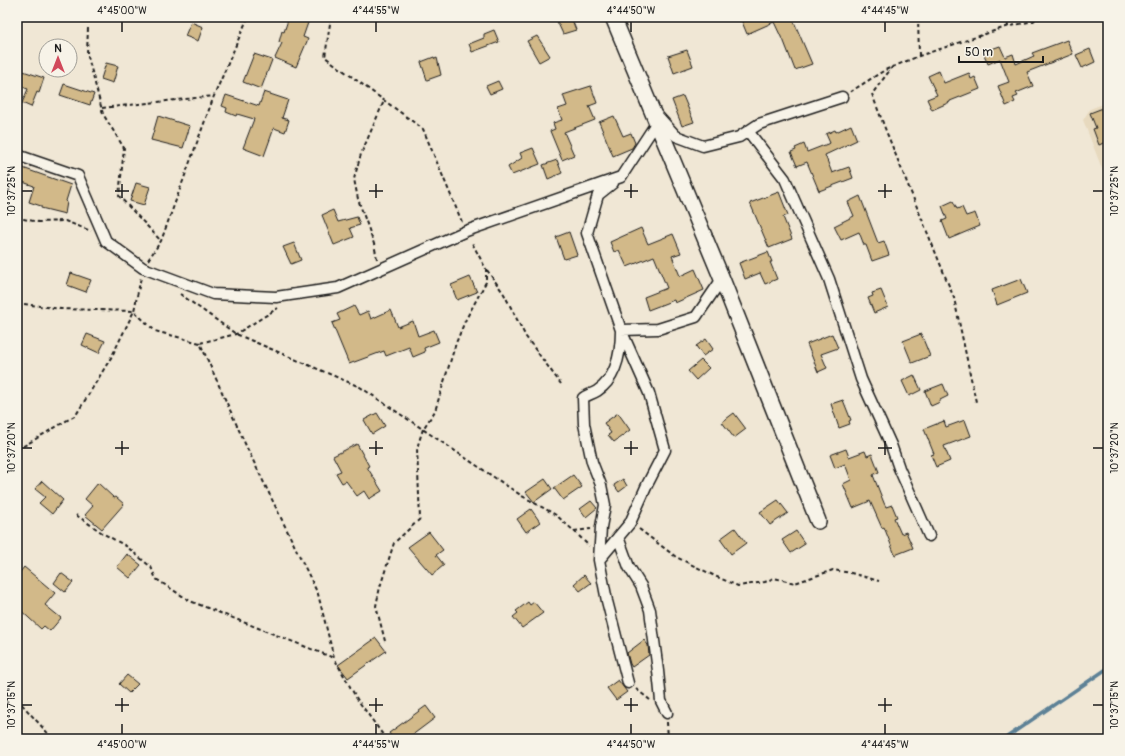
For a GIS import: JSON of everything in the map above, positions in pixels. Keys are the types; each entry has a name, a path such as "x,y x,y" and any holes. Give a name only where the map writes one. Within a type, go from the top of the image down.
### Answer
{"street":[{"path":"613,17 722,279 818,521"},
{"path":"651,108 676,136 703,146 739,138 759,124 842,97"},
{"path":"599,560 630,523 665,450 648,393 621,330 587,233 598,195 621,177 657,122"},
{"path":"748,131 785,179 829,279 862,379 929,536"},
{"path":"17,155 78,176 106,241 143,268 213,294 276,297 338,288 466,231 621,177"},
{"path":"621,330 658,329 696,317 722,279"},
{"path":"621,330 621,345 612,376 597,391 583,398 583,413 592,462 601,485 605,505 601,527 599,560 607,601 628,683"},
{"path":"618,537 630,567 641,586 650,610 661,701 667,713"}],"path":[{"path":"17,450 76,415 112,356 134,311 143,268 161,241 214,96 248,17"},
{"path":"331,17 325,57 423,129 466,231 486,269 504,294 526,337 560,384"},
{"path":"918,17 919,56"},
{"path":"1007,17 1008,26"},
{"path":"842,97 893,66 1008,26 1033,21 1042,17"},
{"path":"88,28 87,53 102,108 124,148 119,196 161,241"},
{"path":"893,66 872,94 954,298 976,402"},
{"path":"102,108 214,96"},
{"path":"380,270 374,244 358,199 354,179 361,154 384,100"},
{"path":"17,216 19,218 38,222 64,221 103,236"},
{"path":"385,641 376,606 380,587 394,543 420,519 417,448 423,429 435,411 456,343 465,321 486,282 486,269"},
{"path":"174,290 236,334 360,387 522,496 556,516 574,531 599,560"},
{"path":"17,303 61,309 119,312 134,311 154,331 200,344 236,334 281,306"},
{"path":"200,344 247,448 318,594 334,658 357,699 386,739"},
{"path":"76,515 104,534 126,546 151,567 156,579 190,600 334,658"},
{"path":"630,523 646,533 676,556 738,586 765,582 774,578 795,583 832,570 851,573 879,581"},
{"path":"574,531 601,527"},
{"path":"17,699 53,739"}],"shaded area":[{"path":"1108,102 1108,184 1083,120 1090,109"}],"building":[{"path":"289,17 310,17 303,37 308,39 296,67 275,58 282,43 279,42 282,31 284,32"},
{"path":"555,17 571,17 576,30 563,34"},
{"path":"740,17 792,17 812,64 795,70 783,39 774,22 747,34"},
{"path":"191,22 203,27 198,41 185,36"},
{"path":"494,30 499,42 472,52 469,44 484,38 484,34"},
{"path":"537,36 550,56 539,62 527,41"},
{"path":"1067,40 1073,54 1027,72 1033,86 1016,93 1018,96 1013,98 1015,102 1006,106 998,86 1009,82 1000,59 988,64 983,52 1000,46 1005,57 1013,54 1016,64 1034,56 1032,53"},
{"path":"1090,49 1095,62 1082,68 1076,55"},
{"path":"687,50 693,66 674,73 668,56"},
{"path":"254,54 272,60 261,89 243,82"},
{"path":"434,57 435,59 437,58 441,75 427,80 421,62"},
{"path":"106,63 118,66 113,83 101,79"},
{"path":"17,69 38,76 38,78 44,78 39,93 37,92 31,107 22,103 28,89 17,85"},
{"path":"939,71 944,83 969,73 971,79 975,77 980,89 932,110 927,99 937,95 928,76"},
{"path":"498,81 502,89 490,94 486,86"},
{"path":"64,84 94,94 90,105 60,95"},
{"path":"591,86 597,103 589,106 595,120 564,132 574,155 562,160 550,131 555,129 553,123 562,120 558,109 567,106 563,95"},
{"path":"264,92 288,100 282,118 289,120 285,132 274,128 264,156 243,148 254,119 237,114 236,116 226,112 227,108 222,106 226,95 259,106"},
{"path":"683,96 694,122 682,126 672,100"},
{"path":"1108,106 1108,141 1099,145 1093,129 1096,128 1090,113"},
{"path":"158,116 190,126 183,148 151,140"},
{"path":"614,116 623,136 631,133 635,143 632,148 613,156 599,122"},
{"path":"851,125 857,140 825,155 832,173 849,167 853,178 819,191 807,162 797,166 791,152 796,150 795,148 804,144 807,152 830,143 826,134 835,130 836,132"},
{"path":"533,148 540,164 512,175 508,167 522,158 520,153"},
{"path":"557,160 562,173 548,179 543,165"},
{"path":"17,166 71,185 66,201 65,214 41,208 41,206 29,202 34,186 17,180"},
{"path":"136,183 150,187 144,205 130,201"},
{"path":"779,192 788,215 783,217 792,239 769,248 750,203"},
{"path":"860,196 878,243 884,241 889,255 872,261 859,232 841,240 834,226 854,216 848,202"},
{"path":"953,201 957,209 962,207 966,216 975,213 980,226 949,239 942,221 947,219 942,206"},
{"path":"333,210 338,222 357,217 360,225 350,228 354,237 334,245 322,215"},
{"path":"641,228 648,244 673,234 681,253 672,256 680,276 695,269 704,290 675,303 674,300 648,310 644,297 667,288 654,256 627,267 619,250 614,252 610,242"},
{"path":"569,232 577,255 564,259 556,237"},
{"path":"294,243 301,260 291,264 283,247"},
{"path":"768,252 772,262 770,262 777,279 765,284 760,273 745,279 739,263"},
{"path":"71,273 91,280 86,292 67,285"},
{"path":"470,277 477,292 457,300 451,285"},
{"path":"1021,279 1027,293 997,305 992,290"},
{"path":"881,290 888,307 874,313 868,298 873,296 872,293"},
{"path":"354,306 359,315 368,311 371,319 391,310 398,327 413,321 418,336 434,330 439,342 424,348 425,352 413,357 409,347 386,356 384,351 349,364 332,323 340,320 337,314"},
{"path":"87,334 105,341 99,353 82,345"},
{"path":"832,334 838,348 821,354 827,368 818,372 807,344"},
{"path":"921,334 930,356 912,363 903,341"},
{"path":"706,339 713,349 703,356 696,346"},
{"path":"701,360 709,368 696,380 688,371"},
{"path":"914,375 921,390 909,396 902,381"},
{"path":"943,384 948,396 931,406 925,391"},
{"path":"843,400 851,420 849,421 850,424 839,428 831,404"},
{"path":"377,413 385,426 372,434 364,420"},
{"path":"618,413 630,430 614,442 608,435 611,433 604,423"},
{"path":"734,413 746,429 734,438 722,422"},
{"path":"965,420 971,436 944,446 950,461 936,467 931,455 934,454 924,429 944,421 946,427"},
{"path":"357,444 369,466 367,467 382,491 369,499 364,491 357,496 346,481 342,483 336,473 341,471 333,456"},
{"path":"846,449 849,457 865,451 867,456 872,454 879,472 873,475 884,503 886,507 892,505 897,517 894,518 901,534 906,532 913,548 895,555 884,527 882,528 870,501 853,508 843,484 851,480 845,464 835,468 830,455"},
{"path":"573,475 582,487 563,500 554,488"},
{"path":"545,479 552,489 534,502 526,492"},
{"path":"623,479 627,486 619,492 614,485"},
{"path":"42,481 63,500 52,514 39,503 45,497 35,489"},
{"path":"98,483 114,498 116,497 124,504 102,529 85,515 93,506 85,499"},
{"path":"778,500 788,513 770,525 760,512"},
{"path":"591,501 597,508 586,517 580,509"},
{"path":"531,509 540,522 526,532 517,519"},
{"path":"735,528 746,543 731,554 720,539"},
{"path":"796,531 805,544 791,553 782,540"},
{"path":"429,532 443,550 436,555 444,565 432,575 408,547"},
{"path":"127,554 141,565 130,578 117,567"},
{"path":"24,567 55,593 45,605 61,618 50,631 44,626 41,629 17,607 17,576"},
{"path":"61,573 73,582 65,592 54,583"},
{"path":"584,575 591,583 580,591 574,584"},
{"path":"528,602 530,605 534,602 543,613 522,628 513,617 518,613 516,611"},
{"path":"376,638 386,651 348,678 338,665"},
{"path":"644,640 648,645 649,655 632,667 627,653"},
{"path":"127,675 138,684 129,693 119,684"},
{"path":"618,680 627,692 616,700 607,688"},
{"path":"426,706 435,718 407,739 393,739 389,733"}],"waterway":[{"path":"1004,739 1108,668"}]}
